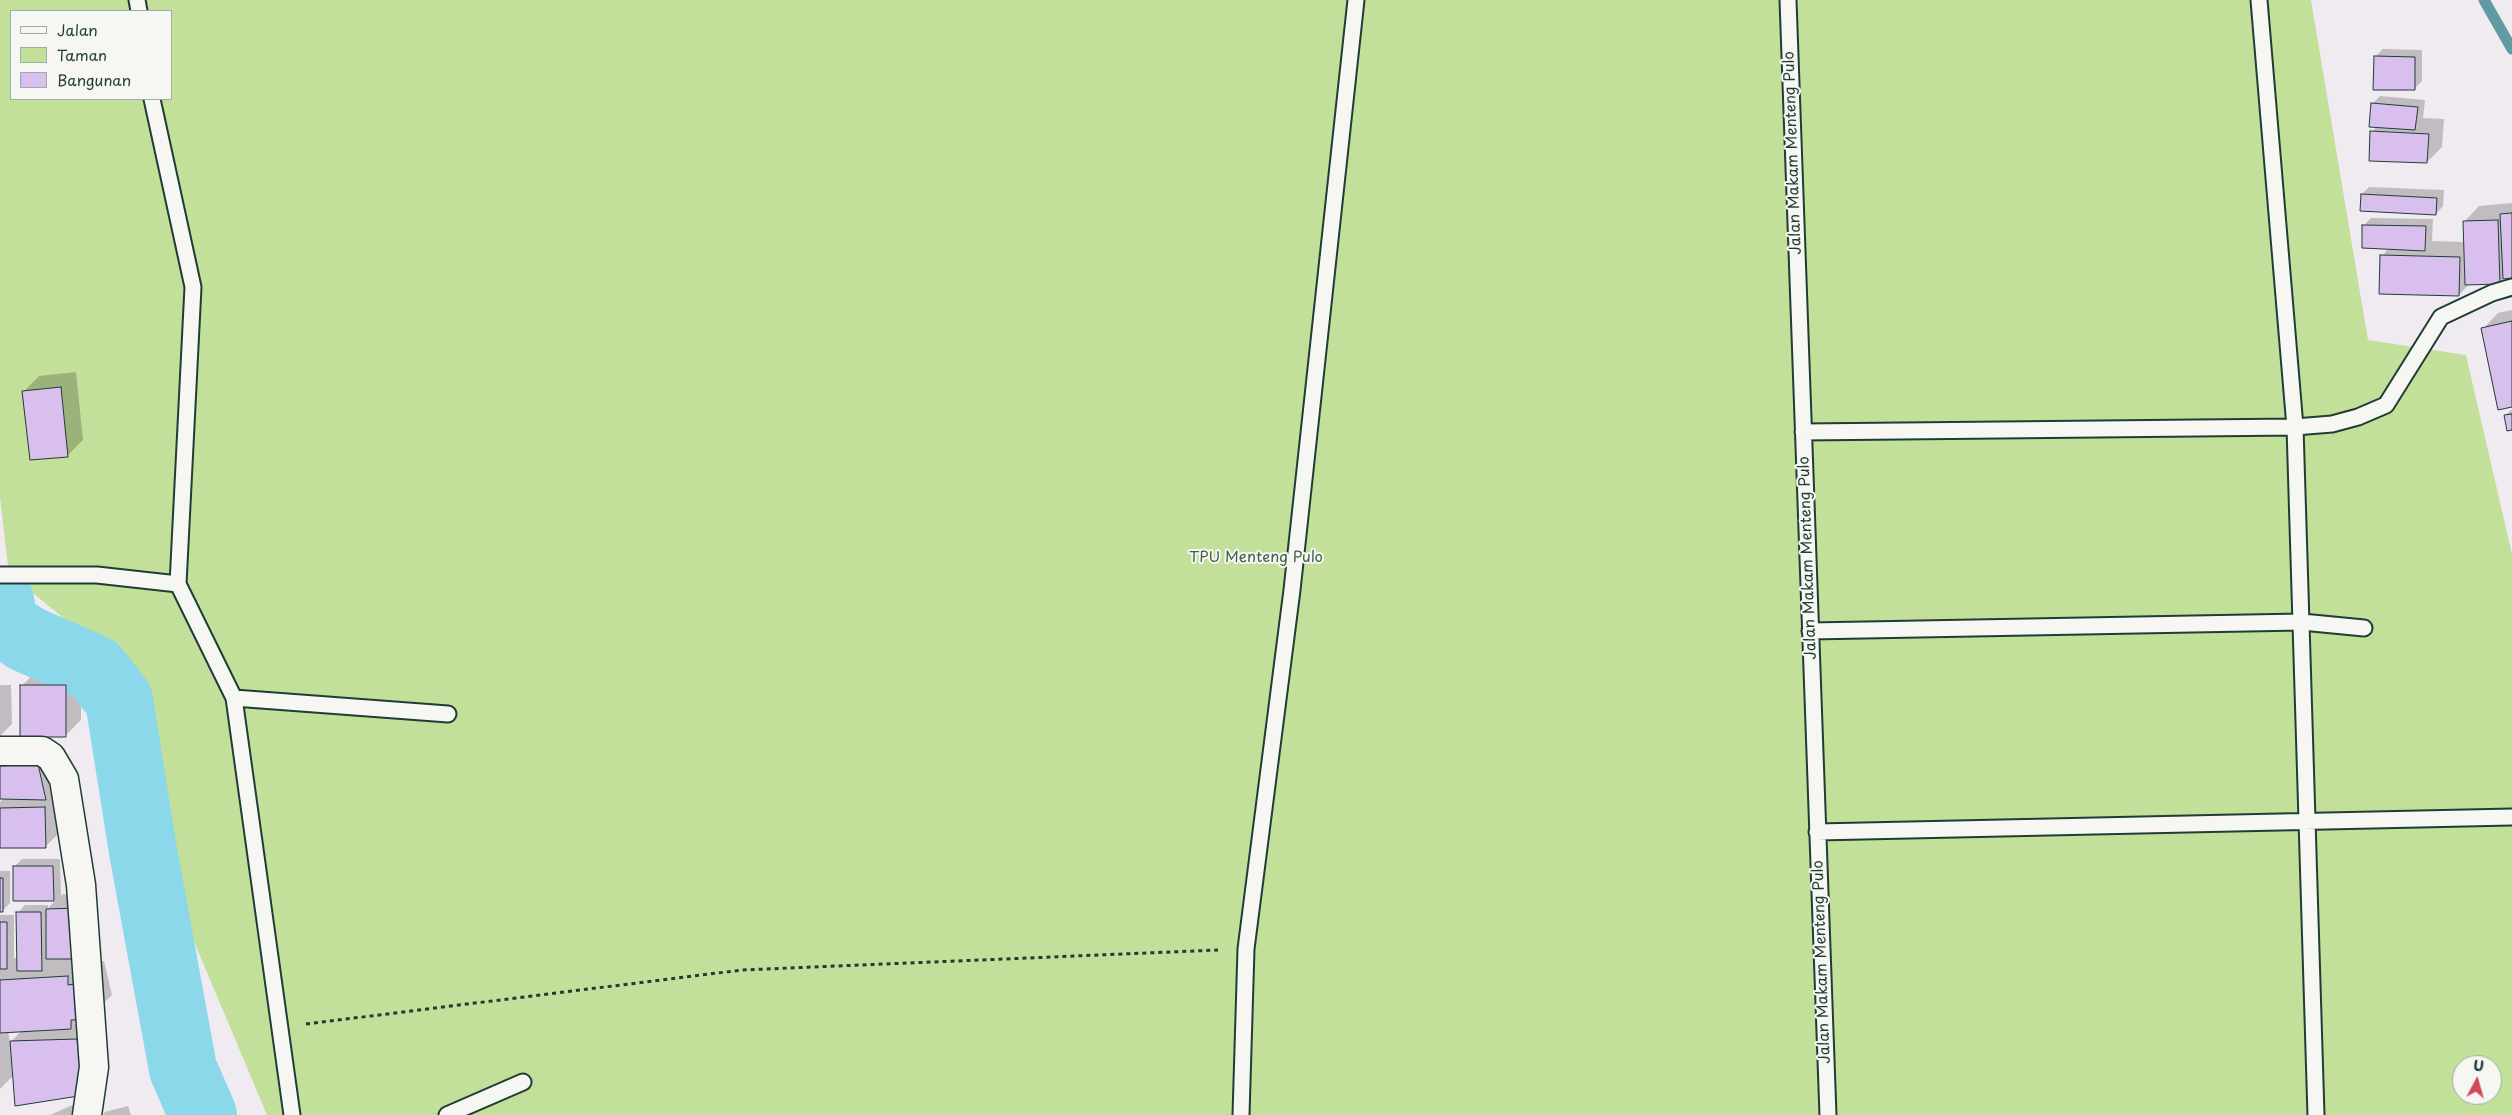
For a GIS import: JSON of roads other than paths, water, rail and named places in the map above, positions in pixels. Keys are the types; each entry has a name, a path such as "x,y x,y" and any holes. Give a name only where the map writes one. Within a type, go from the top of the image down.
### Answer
{"street":[{"path":"0,751 42,751 51,757 64,779 81,885 94,1067 87,1115"}],"lane":[{"path":"1241,1115 1246,949 1292,590 1356,0"},
{"name":"Jalan Makam Menteng Pulo","path":"1788,0 1828,1115"},
{"path":"2259,0 2295,427 2316,1115"},
{"path":"152,100 193,286 178,584 234,698 292,1115"},
{"path":"1803,432 2295,427 2332,424 2358,417 2386,405 2441,317 2492,293 2512,287"},
{"path":"5,575 97,575 178,584"},
{"path":"1810,631 2302,622 2364,628"},
{"path":"234,698 448,714"},
{"path":"1817,832 2512,816"},
{"path":"447,1115 523,1082"}],"waterway":[{"path":"2484,0 2512,49"},
{"path":"0,601 5,625 27,639 95,669 119,700 143,851 183,1069 203,1115"}],"park label":[{"name":"TPU Menteng Pulo","path":"1256,558"}]}
